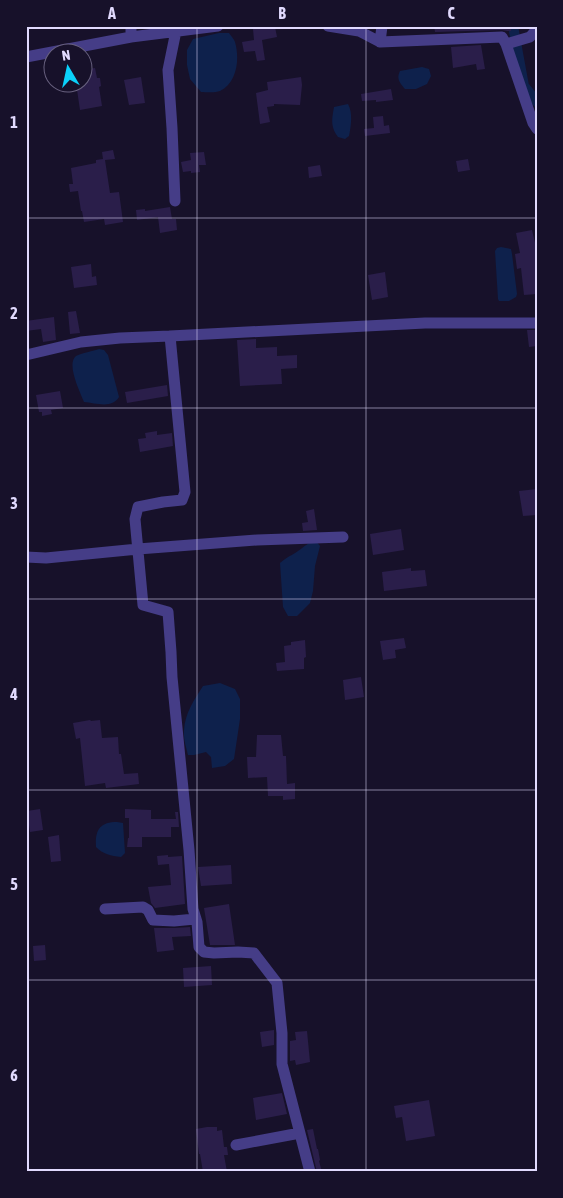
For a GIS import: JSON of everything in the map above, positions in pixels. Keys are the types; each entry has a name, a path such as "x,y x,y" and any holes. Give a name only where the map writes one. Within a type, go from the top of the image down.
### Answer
{"street":[{"path":"26,57 131,32 176,31 218,26"},
{"path":"328,26 359,31 380,42 502,37 533,123 537,129"},
{"path":"380,42 382,26"},
{"path":"175,201 168,70 176,31"},
{"path":"506,44 533,33"},
{"path":"26,355 81,342 120,338 425,323 537,323"},
{"path":"170,336 185,492 182,500 138,507 135,519 143,605 168,612 192,900 197,922 199,947 204,952 214,954 254,953 277,983 282,1033 282,1064 310,1172"},
{"path":"26,557 46,558 257,540 343,537"},
{"path":"105,909 143,907 148,910 153,920 195,919"},
{"path":"236,1144 300,1133"}],"water":[{"path":"219,33 229,33 235,41 236,70 230,82 220,91 201,92 190,79 187,65 187,50 193,39"},
{"path":"422,67 429,69 431,76 427,84 416,89 405,89 400,83 400,71"},
{"path":"348,104 351,111 351,124 349,136 345,139 338,137 335,133 332,119 334,107"},
{"path":"501,247 511,249 512,254 517,294 516,297 509,301 499,301 498,299 495,251"},
{"path":"99,349 104,350 108,355 119,397 116,401 108,404 84,402 72,365 76,356"},
{"path":"316,541 320,546 310,603 297,616 288,616 283,607 280,563 308,544"},
{"path":"220,683 235,689 240,699 240,719 234,759 225,766 212,768 211,757 206,752 188,755 184,730 188,712 203,686"},
{"path":"111,822 123,823 125,853 121,857 107,854 96,847 96,836 99,829"}],"building":[{"path":"434,26 511,26 511,31 435,32"},
{"path":"275,27 277,37 262,40 265,60 257,61 255,51 244,52 242,42 254,40 253,29"},
{"path":"481,45 485,69 477,70 476,64 453,68 451,47"},
{"path":"92,68 95,68 97,78 100,78 101,86 99,87 102,106 80,110 77,92 92,92"},
{"path":"141,77 145,103 129,105 124,80"},
{"path":"301,77 300,105 274,104 274,106 267,107 270,122 260,124 256,93 268,90 267,82"},
{"path":"391,89 393,100 362,101 361,94"},
{"path":"383,116 384,126 389,125 390,133 365,136 364,129 374,128 373,117"},
{"path":"113,150 115,159 105,160 110,193 119,192 123,222 105,225 104,219 84,222 78,191 70,192 69,184 73,184 71,168 96,163 96,160 103,159 102,152"},
{"path":"204,152 206,165 199,165 200,172 183,172 181,162 191,160 190,153"},
{"path":"468,159 470,170 458,172 456,161"},
{"path":"320,165 322,176 309,178 308,167"},
{"path":"170,207 172,219 176,219 177,230 160,233 158,217 137,220 136,210 145,209 145,211"},
{"path":"532,230 537,251 537,294 524,295 521,268 517,269 515,254 520,253 516,233"},
{"path":"91,264 92,277 96,276 97,285 74,288 71,267"},
{"path":"385,272 388,297 372,300 368,275"},
{"path":"76,311 80,333 70,334 68,312"},
{"path":"54,317 56,340 43,342 41,329 26,331 26,321"},
{"path":"527,330 537,330 537,346 529,347"},
{"path":"256,339 256,348 277,347 277,356 297,355 297,368 281,369 282,384 240,386 237,340"},
{"path":"167,385 168,396 127,403 125,392"},
{"path":"60,391 63,408 51,410 52,414 42,416 42,412 39,412 36,395"},
{"path":"157,431 157,435 172,433 173,446 140,452 138,439 146,438 145,433"},
{"path":"537,489 537,515 523,516 519,491"},
{"path":"314,509 317,530 303,531 302,523 308,522 306,511"},
{"path":"401,529 404,550 373,555 370,534"},
{"path":"411,568 411,571 425,570 427,586 384,591 382,572"},
{"path":"404,638 406,648 395,650 396,658 383,660 380,641"},
{"path":"305,640 306,657 304,658 304,669 277,671 276,663 285,662 284,646 291,645 291,642"},
{"path":"361,677 364,697 345,700 343,680"},
{"path":"100,720 102,738 118,737 119,754 121,754 124,774 138,773 139,784 106,788 105,783 85,786 80,738 76,739 73,723"},
{"path":"257,735 281,735 283,756 286,756 287,784 295,783 295,799 283,800 283,796 268,796 267,777 248,778 247,757 256,757"},
{"path":"40,809 43,830 30,832 27,811"},
{"path":"125,809 151,810 151,819 176,819 175,812 178,812 179,827 171,827 171,837 142,837 142,847 127,847 129,818 125,818"},
{"path":"59,835 61,861 51,862 48,837"},
{"path":"168,855 168,857 182,856 185,904 155,908 151,903 148,887 171,885 169,864 158,865 157,856"},
{"path":"231,865 232,884 201,886 198,867"},
{"path":"229,904 235,945 210,945 204,908"},
{"path":"190,927 191,936 172,937 174,950 157,952 154,928"},
{"path":"45,945 46,960 34,961 33,946"},
{"path":"211,966 212,985 184,987 183,968"},
{"path":"274,1030 274,1045 262,1047 260,1032"},
{"path":"307,1031 310,1062 296,1065 295,1060 290,1061 290,1041 296,1040 295,1032"},
{"path":"282,1093 287,1114 256,1120 253,1098"},
{"path":"429,1100 435,1136 406,1141 402,1117 396,1118 394,1106"},
{"path":"217,1127 217,1131 222,1130 224,1147 227,1147 228,1155 224,1155 227,1172 203,1172 196,1129"},
{"path":"313,1129 322,1172 317,1172 307,1130"}],"waterway":[{"path":"513,26 524,86 537,102"}]}
